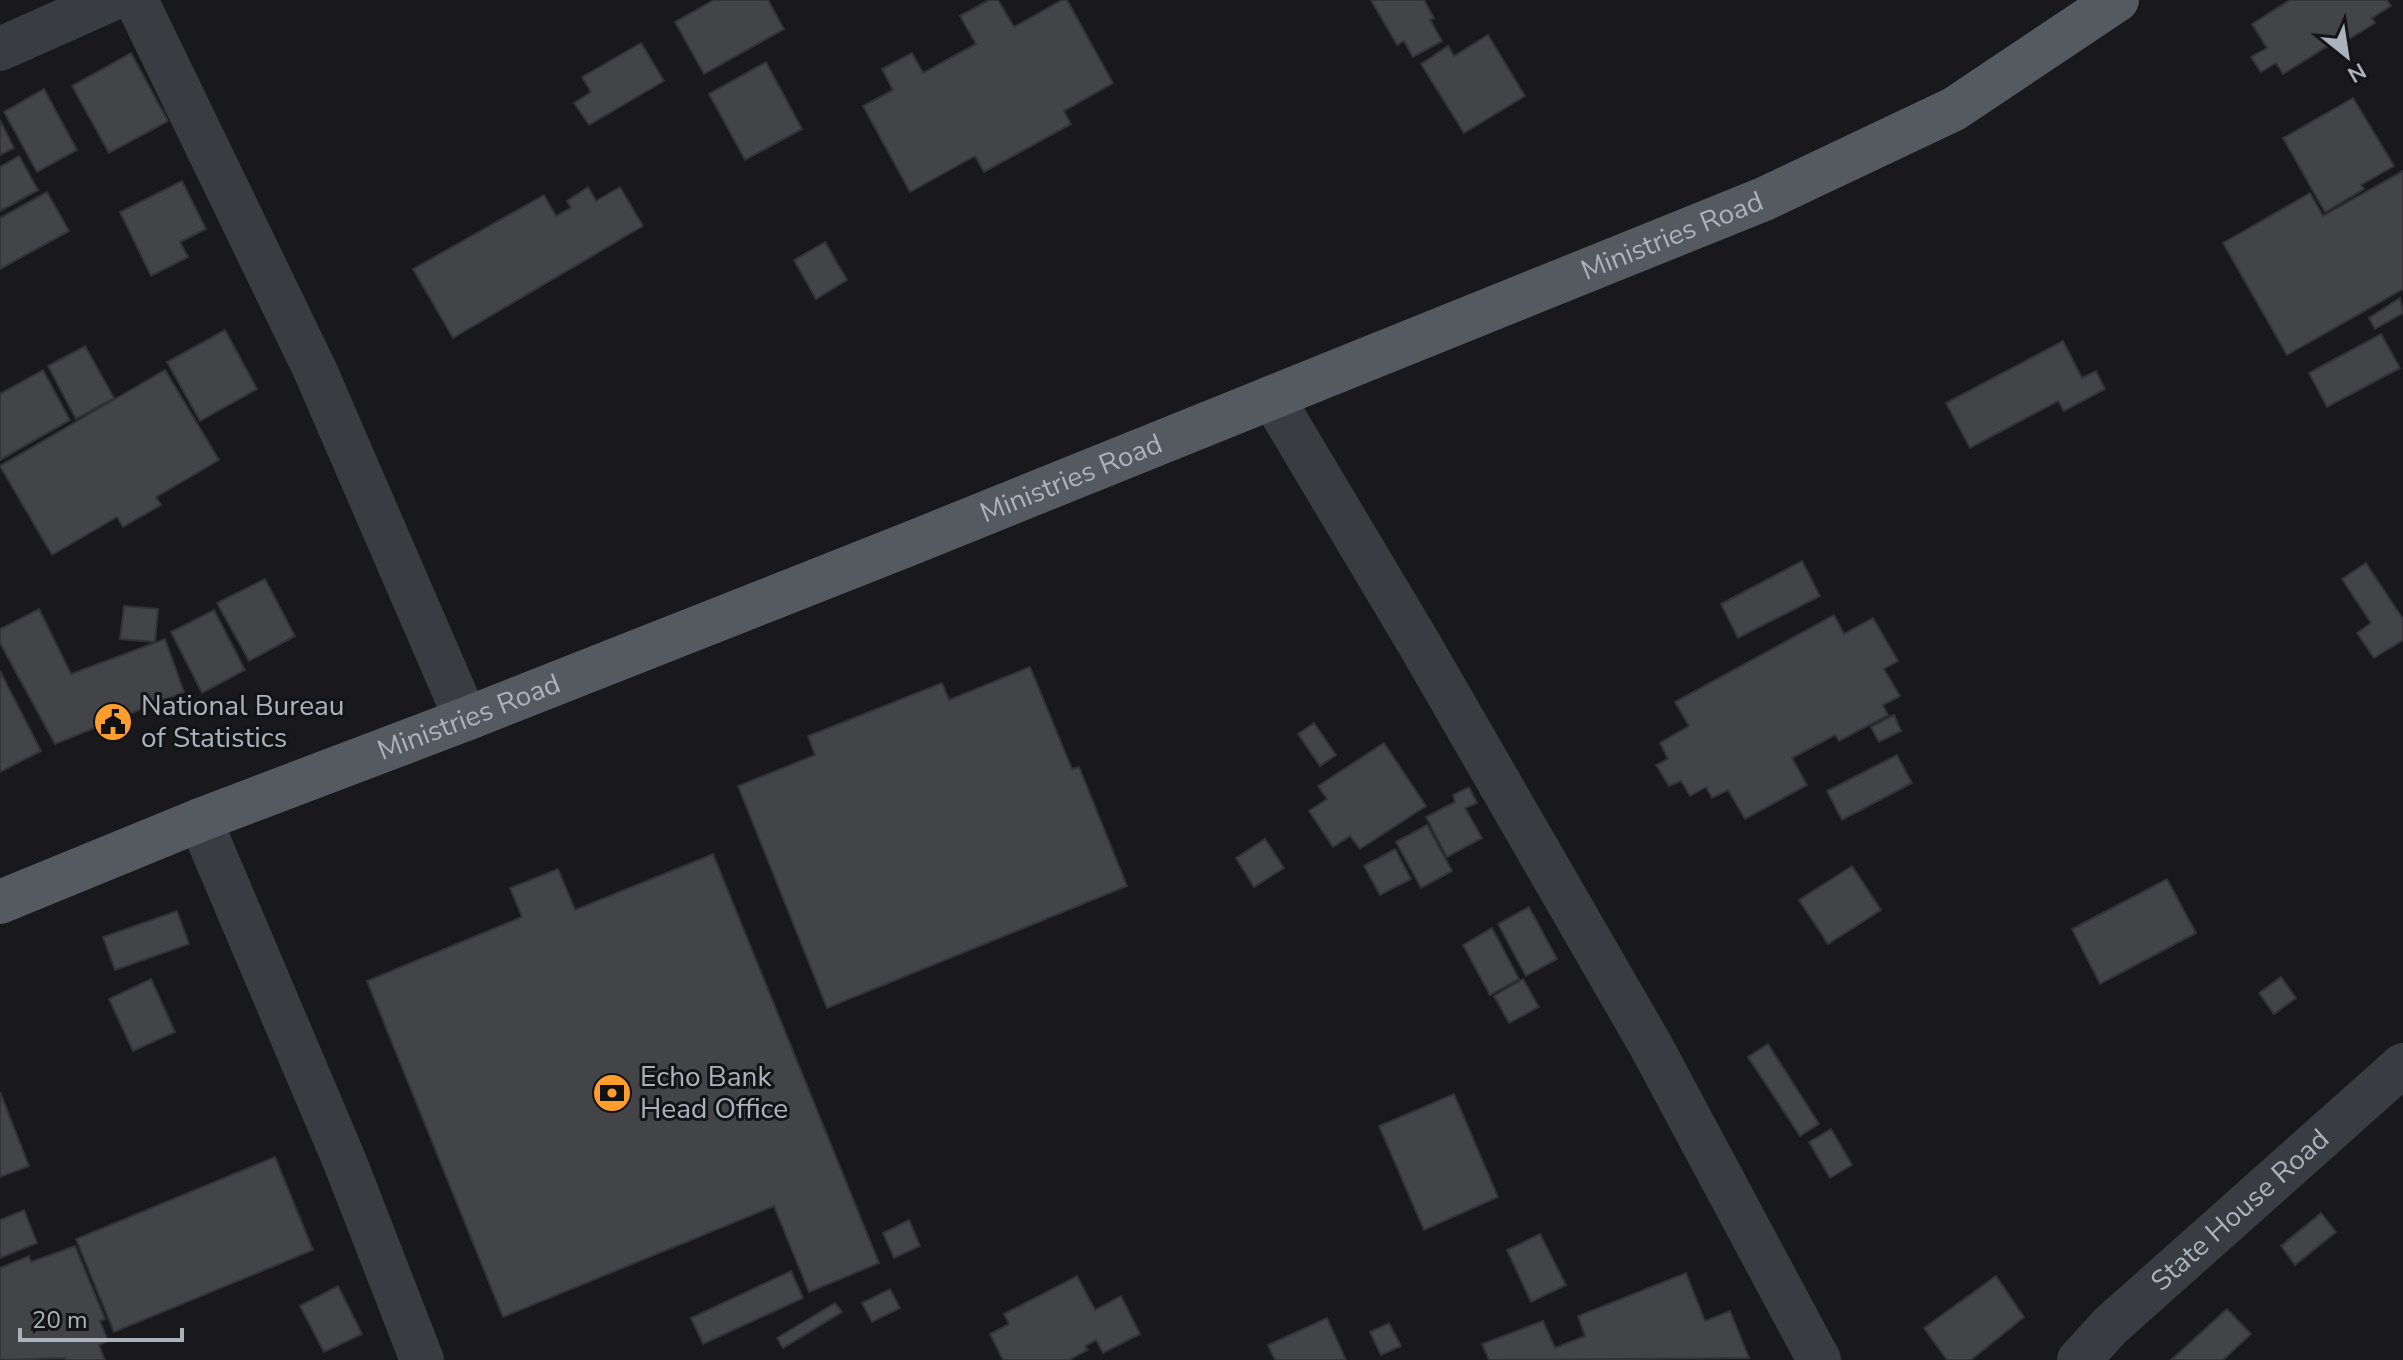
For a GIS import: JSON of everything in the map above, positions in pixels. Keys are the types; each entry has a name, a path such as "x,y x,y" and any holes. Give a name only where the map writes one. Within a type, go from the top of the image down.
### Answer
{"main road":[{"name":"Ministries Road","path":"0,902 200,820 466,719 1764,199 1954,109 2117,0"}],"street":[{"path":"0,49 110,0"},
{"path":"136,0 315,370 466,719"},
{"path":"1272,397 1421,647 1643,1032 1819,1360"},
{"path":"200,820 345,1162 422,1360"},
{"name":"State House Road","path":"2079,1360 2110,1326 2403,1065"}],"building":[{"path":"714,0 768,0 784,29 704,74 675,22"},
{"path":"989,0 998,0 1014,27 1067,0 1113,83 1064,111 1071,124 984,172 975,156 910,192 863,106 893,90 882,69 912,53 923,73 976,44 960,16"},
{"path":"1371,0 1424,0 1434,18 1430,20 1442,41 1413,57 1404,41 1397,45"},
{"path":"2290,0 2387,0 2391,6 2372,18 2375,23 2346,41 2344,36 2283,74 2276,63 2261,72 2251,57 2267,48 2252,24"},
{"path":"1488,35 1525,96 1464,133 1421,64 1448,46 1454,56"},
{"path":"641,43 664,81 589,125 574,103 591,92 582,77"},
{"path":"131,53 168,121 109,153 72,86"},
{"path":"766,62 802,129 745,160 709,94"},
{"path":"44,89 77,150 37,172 4,112"},
{"path":"2353,98 2394,166 2361,185 2364,189 2325,212 2283,138"},
{"path":"0,120 14,148 0,155"},
{"path":"19,156 38,190 0,211 0,167"},
{"path":"2403,171 2403,289 2287,355 2223,243 2310,193 2323,216"},
{"path":"182,181 206,229 180,242 188,257 151,276 120,212"},
{"path":"588,187 596,201 620,187 643,226 453,338 413,269 544,195 556,216 571,208 567,201"},
{"path":"47,192 69,231 0,269 0,218"},
{"path":"825,242 847,280 816,299 794,260"},
{"path":"2400,298 2403,313 2375,329 2369,318"},
{"path":"225,330 257,389 200,421 167,362"},
{"path":"2381,334 2400,368 2327,407 2309,373"},
{"path":"2063,341 2082,378 2096,371 2105,389 2064,411 2058,401 1970,448 1946,403"},
{"path":"85,346 114,398 76,419 48,366"},
{"path":"43,370 70,420 0,460 0,394"},
{"path":"165,370 219,460 156,497 161,505 123,527 117,517 52,555 0,466"},
{"path":"1802,561 1820,596 1738,638 1721,604"},
{"path":"2366,563 2403,619 2403,640 2374,658 2357,633 2371,623 2342,579"},
{"path":"265,579 295,636 249,661 217,603"},
{"path":"124,606 158,609 155,642 120,639"},
{"path":"39,609 71,674 165,639 184,692 55,744 0,643 0,629"},
{"path":"214,610 245,670 202,693 171,632"},
{"path":"1834,615 1844,634 1873,618 1898,661 1884,669 1900,696 1883,705 1888,715 1839,741 1835,735 1792,758 1807,785 1745,819 1728,790 1712,798 1706,787 1690,796 1681,781 1669,786 1656,765 1668,759 1660,743 1689,726 1675,702"},
{"path":"1030,667 1072,769 1079,767 1127,886 827,1008 738,786 815,755 808,736 942,683 949,700"},
{"path":"0,671 41,751 0,772"},
{"path":"1894,715 1901,731 1879,742 1871,727"},
{"path":"1314,723 1336,755 1320,766 1298,734"},
{"path":"1384,743 1426,806 1360,849 1350,836 1333,847 1309,811 1327,799 1318,786"},
{"path":"1897,755 1912,783 1842,820 1827,791"},
{"path":"1469,787 1477,803 1465,808 1482,838 1447,857 1426,817 1455,802 1453,795"},
{"path":"1427,825 1452,871 1421,888 1396,842"},
{"path":"1265,839 1284,868 1254,887 1236,858"},
{"path":"1395,849 1411,879 1380,895 1364,866"},
{"name":"Echo Bank Head Office","path":"713,854 879,1263 809,1292 774,1206 503,1317 367,981 522,917 510,888 558,869 575,910"},
{"path":"1852,866 1881,910 1828,944 1799,900"},
{"path":"2167,879 2196,933 2100,984 2072,929"},
{"path":"1529,907 1557,959 1526,976 1498,924"},
{"path":"177,911 189,944 115,970 103,937"},
{"path":"1492,928 1519,979 1490,995 1463,945"},
{"path":"2281,977 2296,998 2274,1014 2259,993"},
{"path":"151,979 175,1032 133,1051 109,999"},
{"path":"1523,979 1539,1007 1509,1023 1494,996"},
{"path":"1768,1044 1819,1124 1800,1136 1748,1057"},
{"path":"0,1092 29,1166 0,1177"},
{"path":"1454,1094 1498,1197 1424,1230 1379,1126"},
{"path":"1831,1129 1852,1165 1830,1178 1809,1142"},
{"path":"275,1157 313,1250 114,1332 76,1239"},
{"path":"24,1210 37,1243 0,1258 0,1220"},
{"path":"2321,1213 2336,1232 2295,1265 2281,1246"},
{"path":"909,1220 920,1246 894,1258 883,1233"},
{"path":"1540,1234 1566,1285 1531,1302 1507,1250"},
{"path":"75,1246 105,1319 100,1321 108,1341 99,1345 105,1360 0,1360 0,1268 29,1256 31,1262"},
{"path":"791,1271 803,1298 703,1344 691,1318"},
{"path":"1686,1273 1705,1321 1730,1311 1749,1358 1489,1360 1482,1344 1543,1321 1555,1348 1585,1336 1578,1316"},
{"path":"1077,1276 1095,1310 1121,1296 1140,1334 1103,1353 1096,1340 1085,1346 1088,1350 1069,1360 1003,1360 990,1334 1009,1324 1004,1314"},
{"path":"1996,1276 2024,1317 1971,1360 1947,1360 1924,1328"},
{"path":"338,1286 362,1334 324,1352 300,1306"},
{"path":"890,1289 900,1308 872,1322 862,1303"},
{"path":"835,1303 842,1312 783,1348 777,1338"},
{"path":"2227,1309 2251,1334 2223,1360 2171,1360"},
{"path":"1327,1318 1346,1360 1275,1360 1268,1345"},
{"path":"1389,1323 1401,1346 1381,1355 1370,1332"}],"place":[{"name":"National Bureau of Statistics","path":"113,722"},
{"name":"Echo Bank Head Office","path":"612,1093"}]}
